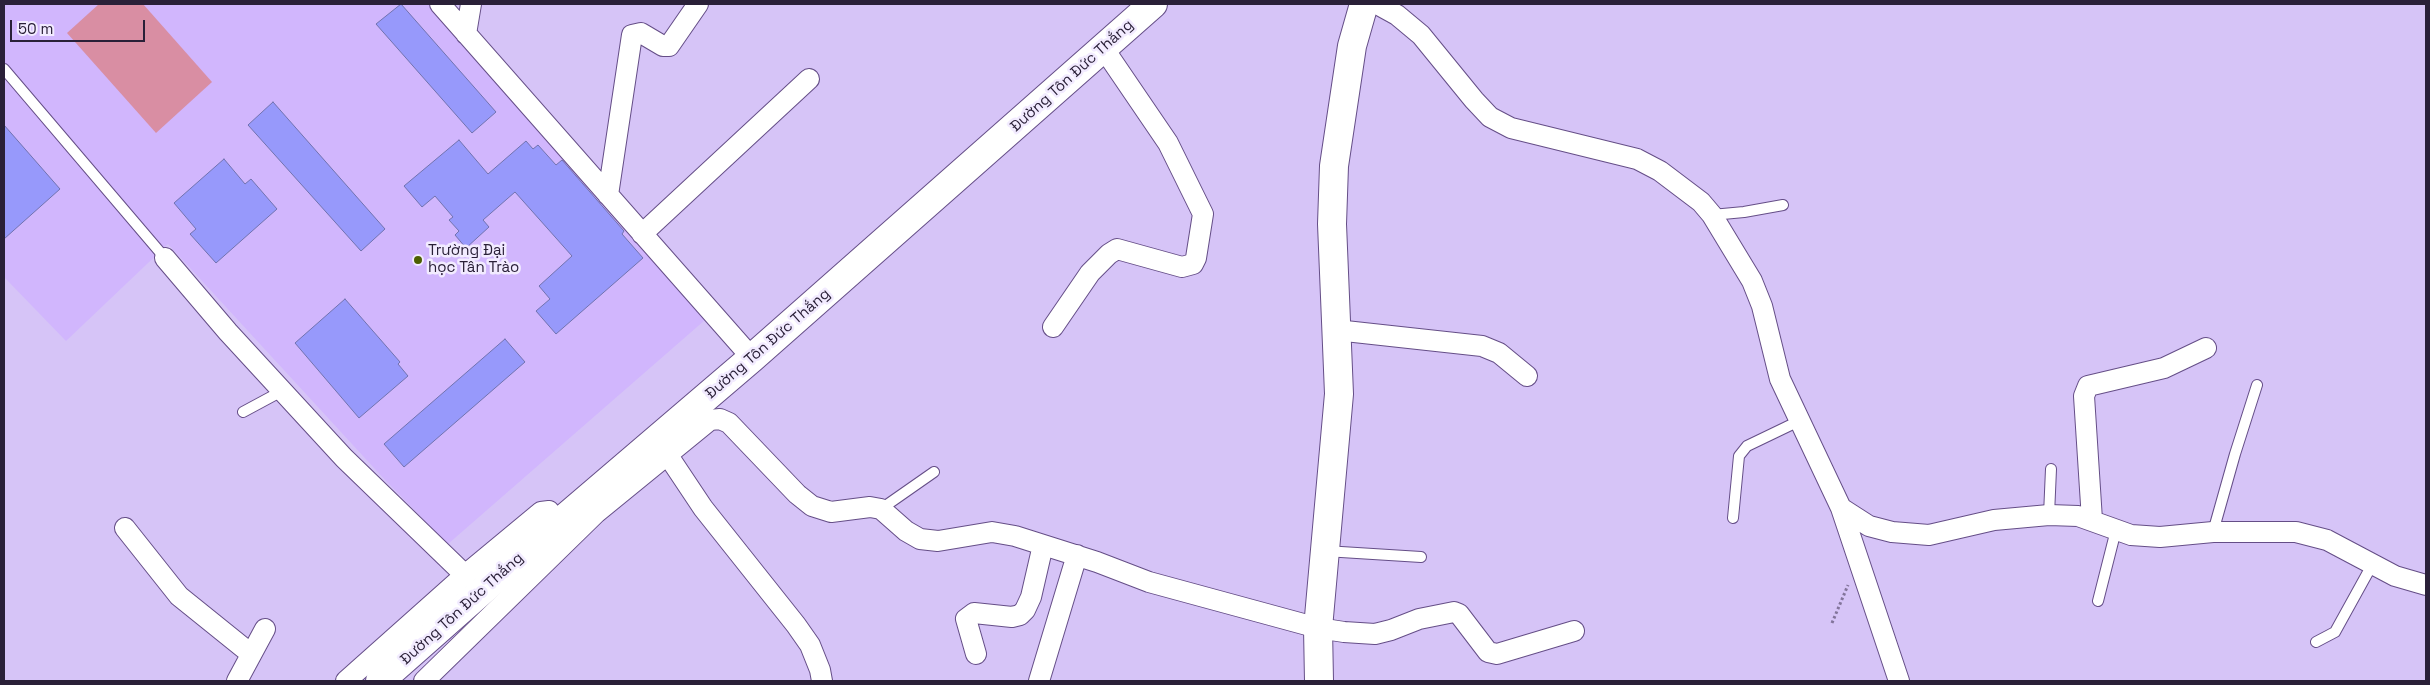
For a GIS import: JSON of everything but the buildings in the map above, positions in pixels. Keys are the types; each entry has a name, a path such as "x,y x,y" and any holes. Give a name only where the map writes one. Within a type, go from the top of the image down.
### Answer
{"main road":[{"name":"Đường Tôn Đức Thắng","path":"380,681 565,530 752,358 1153,4"},
{"path":"1319,681 1318,628 1339,394 1332,224 1334,166 1352,46 1364,4"}],"street":[{"path":"440,4 752,358"},
{"path":"466,34 471,4"},
{"path":"608,195 629,44 632,35 641,33 663,46 669,46 675,41 698,4"},
{"path":"1377,4 1397,15 1421,35 1490,117 1511,128 1637,159 1660,171 1701,202 1712,215 1755,289 1762,306 1780,379 1841,508 1899,681"},
{"path":"1053,327 1090,273 1109,254 1117,249 1182,267 1193,264 1196,258 1203,214 1168,143 1104,49"},
{"path":"642,234 809,79"},
{"path":"165,258 228,332 344,458 465,575"},
{"path":"1336,330 1482,346 1499,353 1527,376"},
{"path":"2092,520 2084,396 2088,386 2164,368 2206,348"},
{"path":"424,681 565,530 710,420 720,419 729,423 797,494 812,506 831,512 870,507 881,509 906,531 920,539 938,541 992,532 1015,536 1148,582 1318,628 1375,634 1419,619 1454,612 1459,614 1488,652 1498,654 1574,631"},
{"path":"667,454 703,508 810,645 820,670 822,681"},
{"path":"1841,508 1869,526 1892,532 1929,535 1994,520 2049,515 2078,516 2130,535 2160,537 2213,532 2296,532 2327,540 2395,576 2426,585"},
{"path":"346,681 465,575 542,512 549,511 565,530"},
{"path":"125,528 179,596 251,654"},
{"path":"976,654 966,620 974,613 1012,617 1020,615 1025,610 1031,597 1043,545"},
{"path":"1039,681 1077,556"},
{"path":"236,681 265,629"}],"lane":[{"path":"4,69 165,258"},
{"path":"1712,215 1783,205"},
{"path":"2213,532 2235,454 2258,385"},
{"path":"242,412 282,390"},
{"path":"1733,518 1739,456 1747,446 1799,421"},
{"path":"2049,515 2051,470"},
{"path":"881,509 934,472"},
{"path":"2098,600 2116,530"},
{"path":"1324,551 1421,557"},
{"path":"2316,642 2336,632 2372,565"}],"path":[{"path":"1832,623 1858,559"}],"shaded area":[{"name":"Trường Đại học Tân Trào","path":"4,4 430,4 705,320 448,544 386,481 168,244 66,341 4,277"},
{"path":"99,4 143,4 212,82 156,133 67,33"}],"place":[{"name":"Trường Đại học Tân Trào","path":"418,260"}]}
